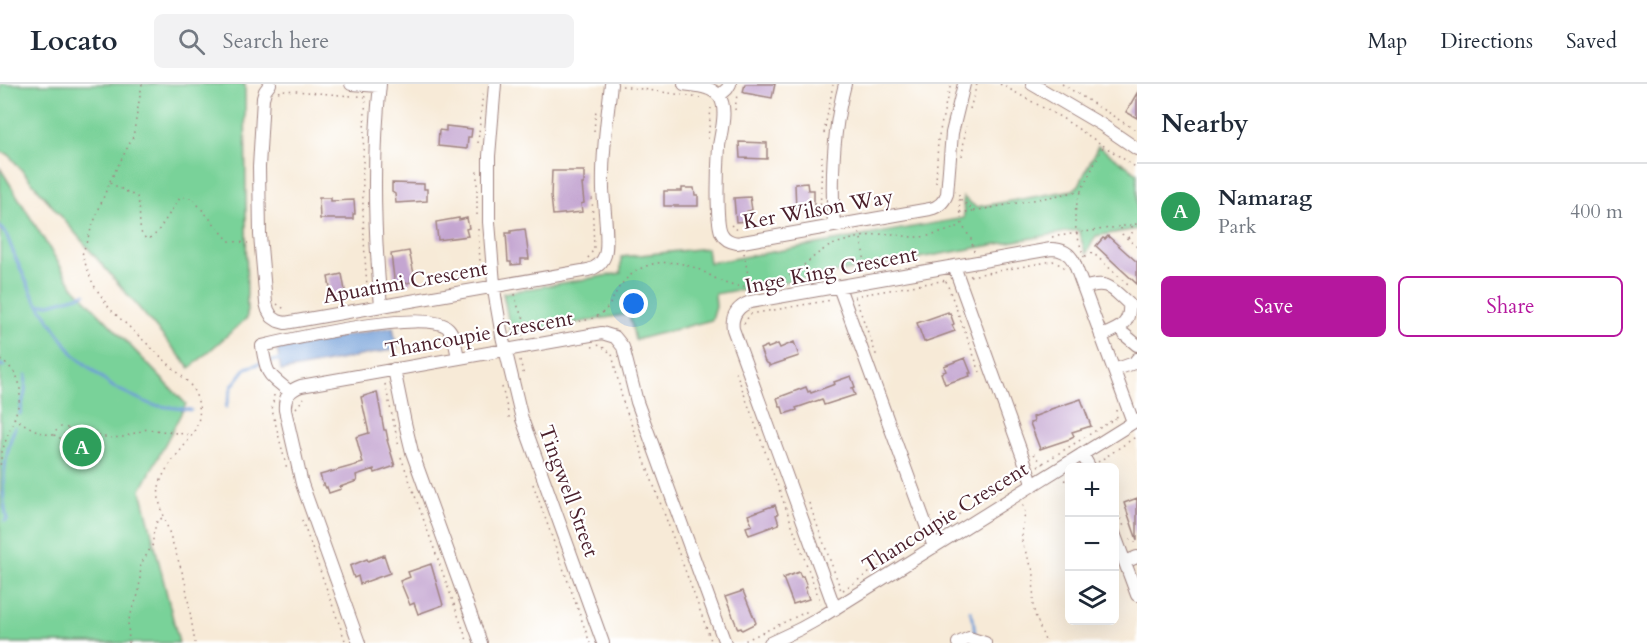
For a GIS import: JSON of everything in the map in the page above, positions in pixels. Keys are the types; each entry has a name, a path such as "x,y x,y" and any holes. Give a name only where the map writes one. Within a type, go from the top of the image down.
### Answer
{"street":[{"path":"351,84 380,85 374,160 375,233 381,306"},
{"name":"Tingwell Street","path":"495,84 489,156 489,222 494,286 506,350 516,396 530,441 603,643"},
{"name":"Apuatimi Crescent","path":"273,89 265,91 263,98 259,166 260,235 266,305 276,320 289,323 590,269 598,265 604,258 606,249 603,188 611,84"},
{"path":"684,84 709,88 715,101 724,92 733,89"},
{"path":"834,221 832,183 835,139 845,84"},
{"name":"Ker Wilson Way","path":"715,101 723,108 718,176 719,224 721,233 726,239 733,243 742,243 834,221 858,222 937,207 943,202 948,190 952,134 964,84"},
{"path":"1032,84 1094,120 1137,149"},
{"name":"Inge King Crescent","path":"833,603 732,324 737,310 748,303 841,292 868,282 1058,249 1072,258 1135,421"},
{"path":"954,266 1023,472 1033,484"},
{"path":"1084,288 1103,283 1129,304 1130,313 1127,321 1121,327 1101,336"},
{"path":"841,292 934,547"},
{"path":"359,643 302,484 285,409 286,388 266,370 262,346 375,324 436,323 447,328 454,339 458,358"},
{"name":"Thancoupie Crescent","path":"286,388 602,333 612,335 623,347 637,402 725,643"},
{"path":"1125,334 1137,345"},
{"path":"1114,370 1134,363 1137,359"},
{"path":"394,369 412,452 481,643"},
{"name":"Thancoupie Crescent","path":"770,643 801,629 833,603 934,547 1135,421"},
{"path":"1082,454 1094,463"},
{"path":"1120,531 1125,562 1137,595"},
{"path":"1125,562 1137,557"},
{"path":"958,643 969,638 985,643"}],"path":[{"path":"142,84 133,137 109,183 82,255 93,284 110,309 189,384 199,404 198,420 192,436 164,474 158,489 159,501 184,581 195,643"},
{"path":"622,84 622,86 705,99"},
{"path":"936,187 938,140 951,84"},
{"path":"969,114 976,84"},
{"path":"1000,84 1062,118 1137,168"},
{"path":"1062,84 1137,131"},
{"path":"273,89 366,97 362,187 368,297"},
{"path":"733,89 734,114"},
{"path":"708,145 715,101"},
{"path":"961,164 966,124"},
{"path":"1104,145 1076,204 1074,218 1076,233 1137,224"},
{"path":"109,183 137,197 140,231 143,237 153,236 181,197 192,198 229,241 255,245"},
{"path":"959,187 962,225 971,239 976,263"},
{"path":"960,213 1081,191"},
{"path":"959,198 974,211"},
{"path":"820,218 834,221"},
{"path":"858,222 868,282"},
{"path":"719,224 730,224 741,232 750,286"},
{"path":"513,283 517,309 525,320 543,327 598,316 607,309 620,286 629,277 642,267 655,263 682,263 722,283 736,287 750,286 779,281 791,275 825,247 842,242 889,234 927,236 946,232 962,225"},
{"path":"1128,239 1132,233 1132,225"},
{"path":"1121,227 1122,234 1137,247"},
{"path":"1084,256 1093,253 1119,277"},
{"path":"969,276 1053,261"},
{"path":"750,314 841,292 946,280 981,376"},
{"path":"276,304 287,312"},
{"path":"600,345 612,354 623,402 712,643"},
{"path":"0,360 7,364 16,375 20,391 20,401 2,450 0,467"},
{"path":"734,367 820,604 740,643"},
{"path":"286,388 274,394 272,411 288,475"},
{"path":"14,418 37,431 60,438 69,428"},
{"path":"833,603 929,533 1010,484 1023,472 1117,418"},
{"path":"54,435 62,427 85,431 90,429 94,430 97,435"},
{"path":"85,431 87,436 97,435 109,438 147,429 192,436"},
{"path":"1096,463 1137,436"},
{"path":"1016,480 1023,472"},
{"path":"1010,484 1025,511 1022,543 1034,573 1033,604 1046,643"},
{"path":"301,516 346,643"},
{"path":"129,643 128,622 139,592 141,564 153,544 157,521 164,518"},
{"path":"1128,538 1137,543"}],"green space":[{"path":"245,84 247,318 190,368 8,154 0,152 0,85"},
{"path":"1098,146 1137,173 1137,229 1096,236 1086,254 1078,230 715,294 716,307 712,320 635,340 629,314 511,334 503,293 621,273 621,257 707,248 709,263 964,218 963,197 976,207 1073,190 1079,185"},
{"path":"0,168 72,285 186,404 141,490 179,643 0,643"}],"water":[{"path":"393,327 397,349 281,371 277,348"}],"building":[{"path":"745,84 775,84 772,98 743,92"},
{"path":"1137,93 1137,118 1126,112"},
{"path":"446,126 472,129 471,137 468,137 467,149 438,146 439,130 446,131"},
{"path":"739,142 767,143 767,159 740,158"},
{"path":"552,171 584,171 582,212 553,215"},
{"path":"392,183 424,184 424,189 427,189 427,201 396,203"},
{"path":"807,183 808,190 814,190 814,210 796,210 795,184"},
{"path":"682,188 694,188 695,195 698,195 698,206 664,206 664,191 682,191"},
{"path":"750,197 752,210 747,211 748,219 736,222 734,198"},
{"path":"319,198 331,198 331,201 354,200 353,219 320,219"},
{"path":"459,218 459,220 467,218 468,236 438,240 436,222"},
{"path":"525,229 529,259 521,259 521,264 511,265 511,262 508,262 506,233"},
{"path":"1108,236 1137,262 1137,284 1096,246"},
{"path":"409,251 415,278 411,278 411,282 395,286 391,254"},
{"path":"342,274 346,296 332,298 328,277"},
{"path":"948,312 955,331 924,342 917,323"},
{"path":"794,342 799,356 769,366 765,362 760,349 778,344 780,348"},
{"path":"965,358 970,376 945,384 941,373 946,371 944,366"},
{"path":"851,376 855,395 824,405 822,399 784,414 780,407 777,398 806,387 811,393"},
{"path":"377,392 384,430 386,430 395,466 375,473 374,469 356,475 357,481 329,493 320,475 363,463 356,437 369,433 361,397"},
{"path":"1081,399 1091,426 1072,432 1074,436 1070,439 1040,449 1030,423 1034,422 1033,417"},
{"path":"1137,498 1137,540 1124,503"},
{"path":"775,505 779,524 749,535 746,527 752,525 748,515"},
{"path":"384,555 390,573 360,584 358,576 354,578 350,566"},
{"path":"431,564 443,605 418,614 414,603 410,605 400,581 410,577 408,572"},
{"path":"799,572 801,577 803,576 809,599 793,604 783,578"},
{"path":"743,591 756,623 742,630 738,629 725,597"}],"waterway":[{"path":"0,227 7,236 34,298 73,354 113,387 152,405 191,410"},
{"path":"39,305 85,294"},
{"path":"268,362 282,359"},
{"path":"226,407 232,386 246,368 262,363"},
{"path":"0,365 4,366"},
{"path":"20,414 26,375"},
{"path":"5,521 7,520 4,473 15,427"},
{"path":"970,611 975,634"}],"place":[{"name":"Namarag","path":"82,447"}]}
